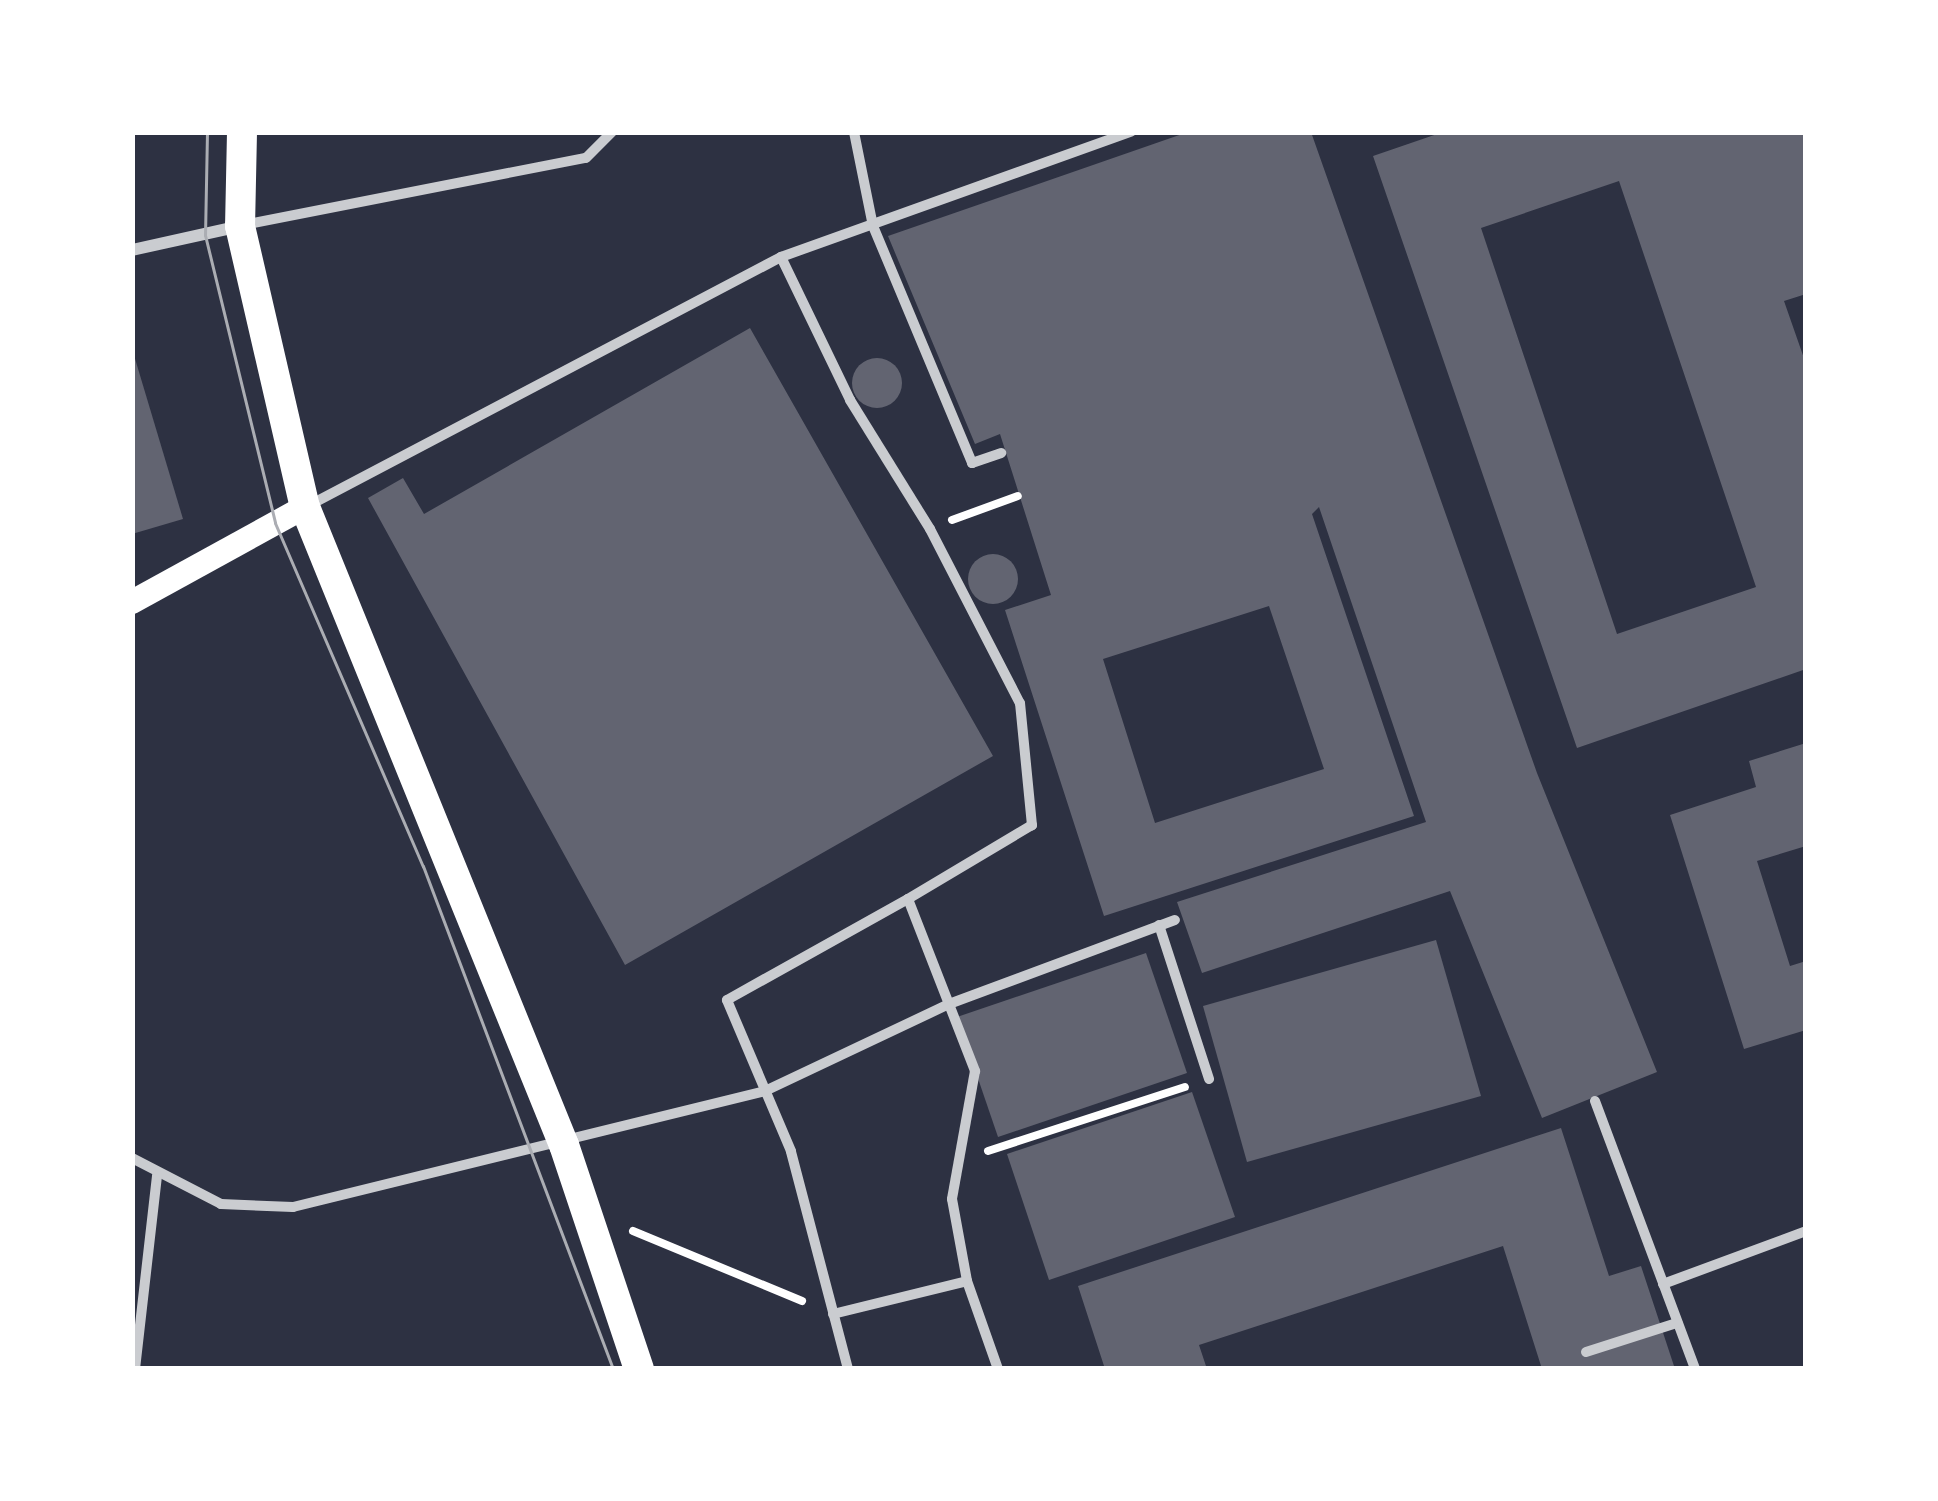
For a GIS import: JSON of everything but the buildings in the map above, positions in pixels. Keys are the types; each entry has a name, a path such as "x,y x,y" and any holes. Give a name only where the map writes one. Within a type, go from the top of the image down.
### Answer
{"main road":[{"path":"242,132 240,226 305,507 564,1145 639,1369"},
{"path":"132,602 305,507"}],"street":[{"path":"132,250 586,158 612,132"},
{"path":"854,132 873,226 972,463 1001,453"},
{"path":"305,507 781,257 1130,132"},
{"path":"781,257 850,400 931,529 1020,703 1032,825 727,1000 791,1151 848,1369"},
{"path":"908,899 975,1070 952,1199 967,1281 998,1369"},
{"path":"132,1158 157,1175 221,1204 293,1207 564,1145 765,1091 949,1004 1175,920"},
{"path":"1159,925 1209,1079"},
{"path":"1595,1101 1695,1369"},
{"path":"135,1369 157,1175"},
{"path":"1663,1284 1806,1231"},
{"path":"833,1314 967,1281"},
{"path":"1586,1352 1677,1323"}],"path":[{"path":"931,529 1018,496"},
{"path":"958,1161 1209,1079"},
{"path":"587,1212 833,1314"}],"tram line":[{"path":"207,132 205,235 275,523 423,866 613,1369"}]}
